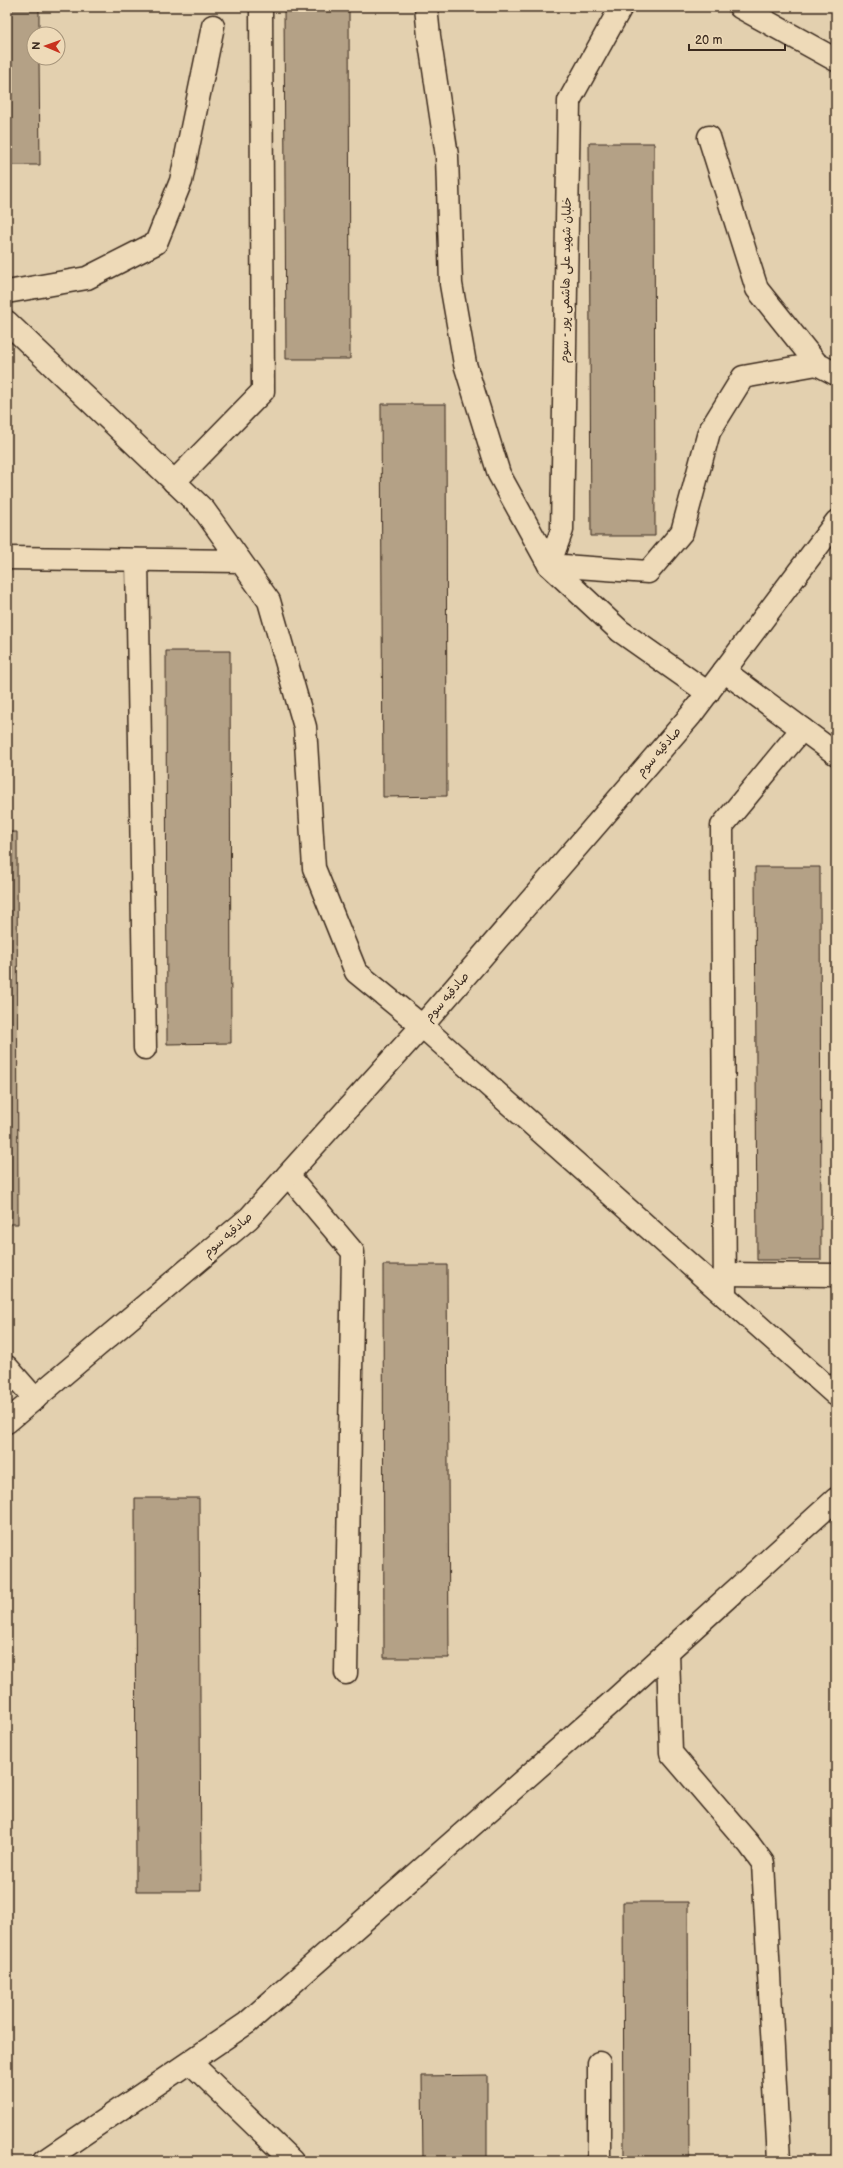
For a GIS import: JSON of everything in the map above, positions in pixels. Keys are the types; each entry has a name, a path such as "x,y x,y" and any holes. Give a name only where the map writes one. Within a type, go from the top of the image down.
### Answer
{"street":[{"path":"174,482 263,391 261,7"},
{"path":"426,7 447,156 451,284 465,364 499,474 549,565 620,631 708,693"},
{"name":"خلبان شهید علی هاشمی پور - سوم","path":"549,565 562,530 569,101 621,7"},
{"path":"740,7 836,60"},
{"path":"7,292 87,278 156,244 181,181 213,26"},
{"path":"709,137 757,289 817,364 836,374"},
{"path":"7,322 204,510 269,602 305,727 314,868 356,972 422,1026 836,1395"},
{"path":"549,565 648,572 682,532 709,432 743,377 817,364"},
{"name":"صادقیه سوم","path":"7,1422 249,1218 422,1026 691,715 836,522"},
{"path":"7,558 240,561"},
{"path":"137,560 145,1048"},
{"path":"724,671 836,754"},
{"path":"725,1296 722,826 802,729"},
{"path":"288,1175 353,1252 346,1673"},
{"path":"724,1274 836,1275"},
{"path":"7,1367 35,1399"},
{"path":"7,1389 35,1399"},
{"path":"44,2161 247,2024 668,1652 836,1499"},
{"path":"668,1652 671,1753 749,1844 763,1863 779,2161"},
{"path":"191,2063 292,2161"},
{"path":"599,2063 599,2161"}],"building":[{"path":"7,7 39,7 39,26 26,26 26,66 39,66 40,165 7,165"},
{"path":"284,7 349,7 350,359 286,359"},
{"path":"589,143 654,143 655,536 591,536"},
{"path":"381,404 446,404 447,796 383,797"},
{"path":"166,651 230,651 231,1043 167,1044"},
{"path":"7,832 17,832 18,1224 7,1224"},
{"path":"755,867 820,867 821,1260 757,1260"},
{"path":"383,1265 447,1265 449,1658 384,1658"},
{"path":"135,1498 199,1498 201,1891 136,1891"},
{"path":"623,1902 688,1902 689,2161 624,2161"},
{"path":"487,2075 487,2161 423,2161 422,2076"}]}
